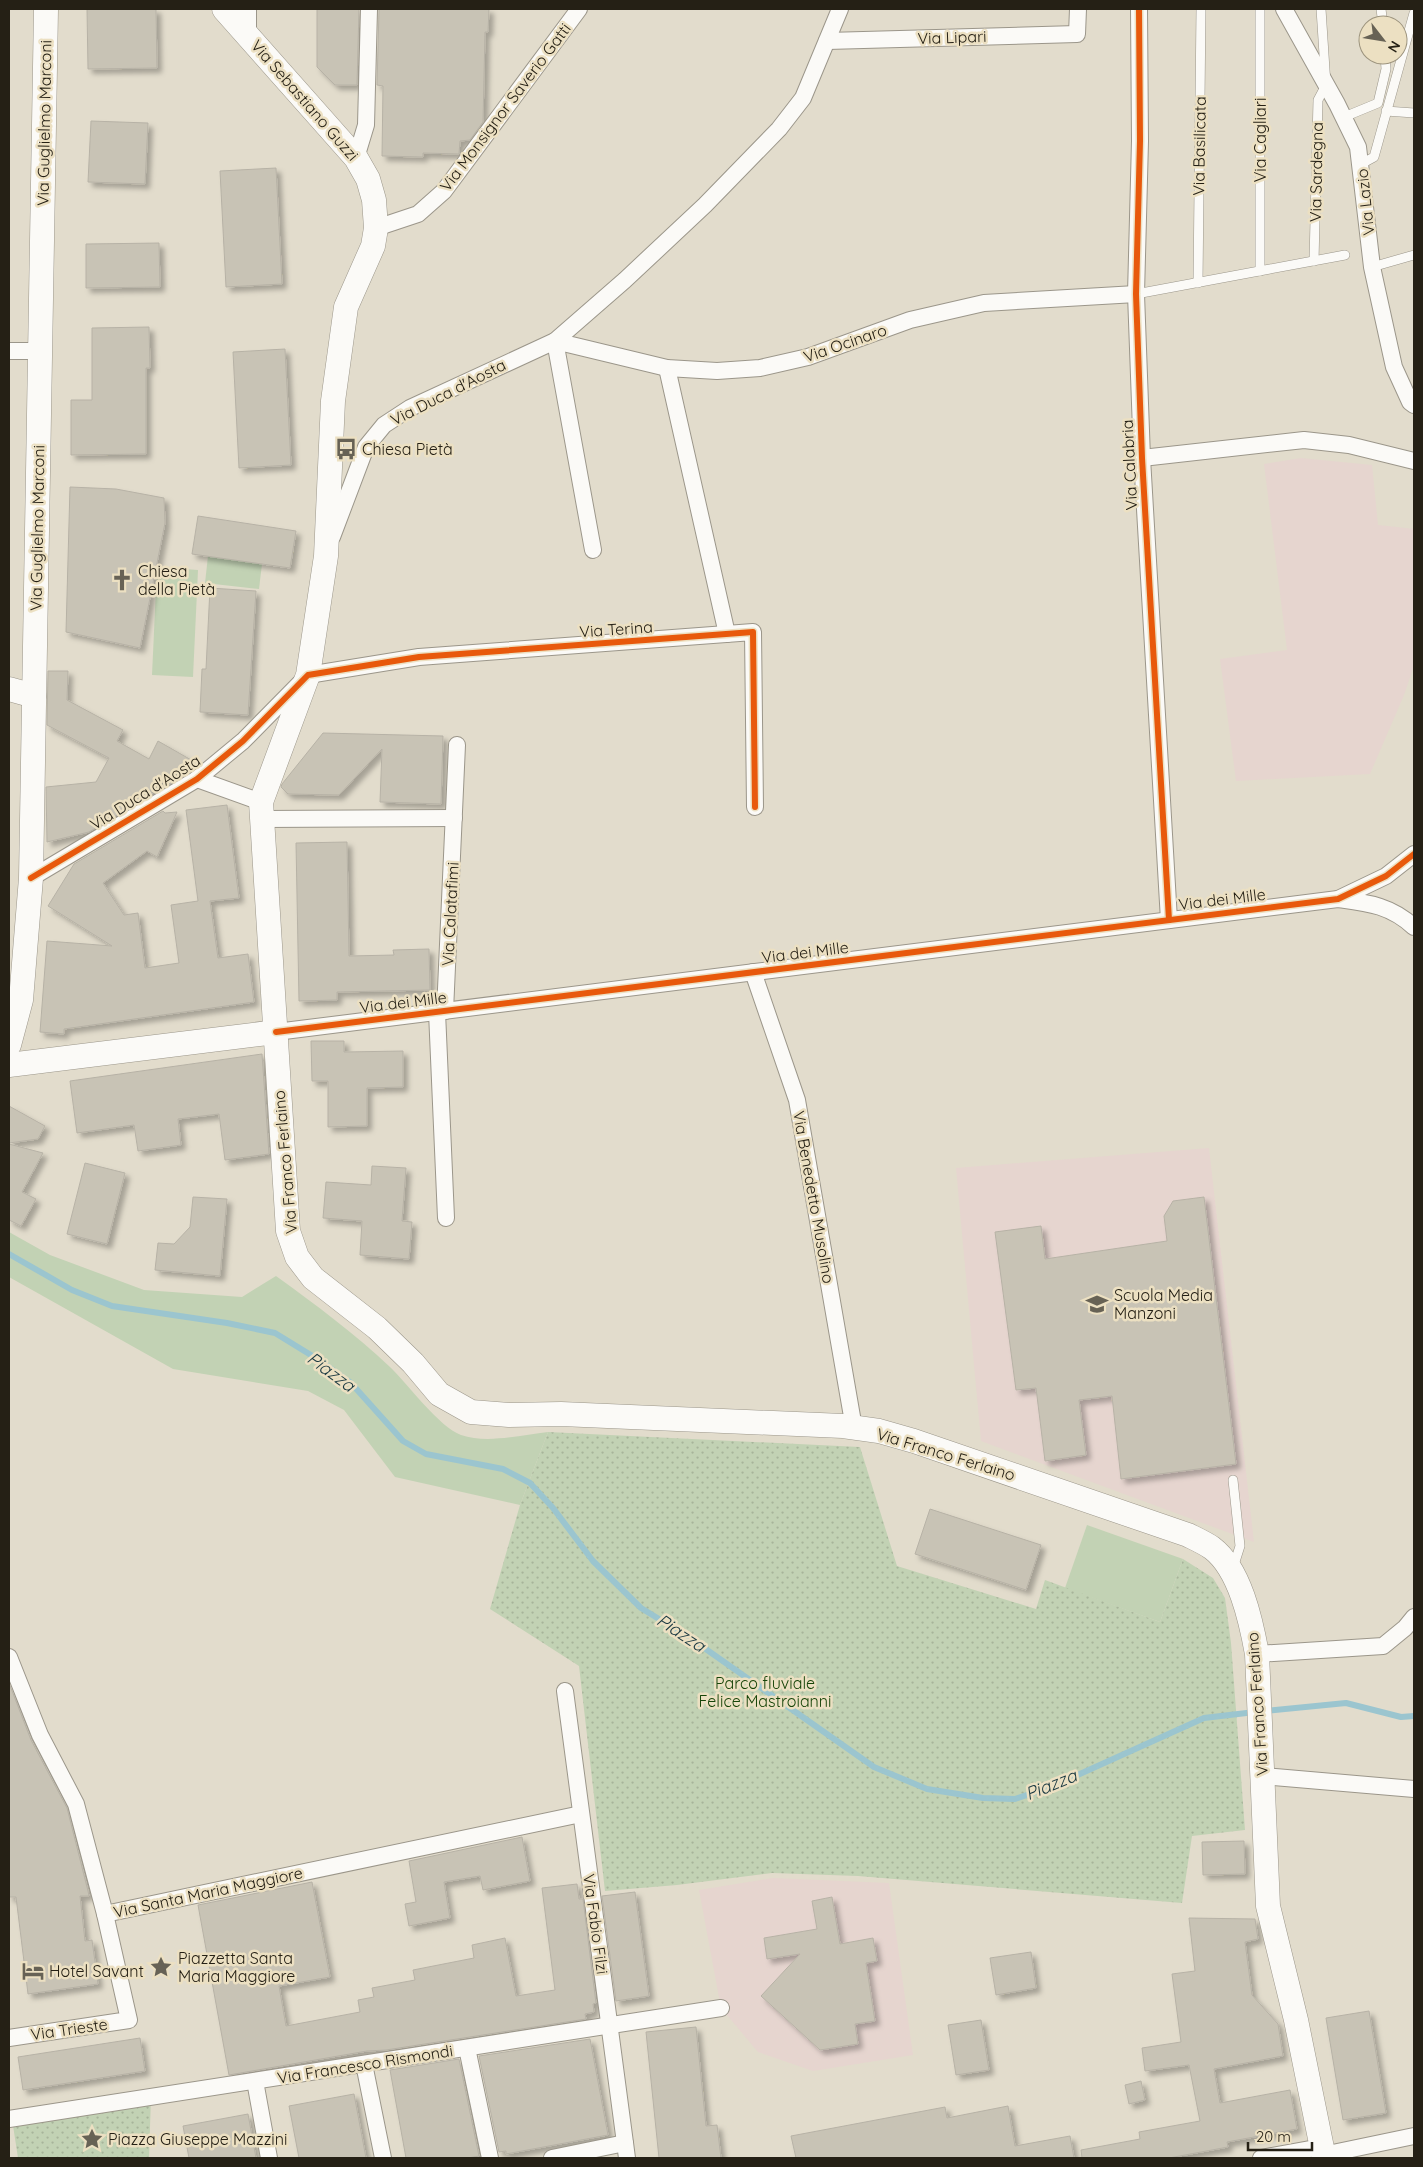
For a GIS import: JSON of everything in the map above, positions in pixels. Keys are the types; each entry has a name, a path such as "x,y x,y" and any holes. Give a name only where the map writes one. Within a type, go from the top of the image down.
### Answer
{"main road":[{"name":"Via Guglielmo Marconi","path":"9,1045 20,1000 31,878 46,9"},
{"name":"Via Sebastiano Guzzi","path":"224,9 356,158 368,179 374,200 376,228 373,246 346,307 333,401 326,551"},
{"name":"Via Duca d'Aosta","path":"308,675 326,551"},
{"path":"262,810 308,675"},
{"path":"9,689 34,696"},
{"name":"Via Franco Ferlaino","path":"262,810 288,1231 297,1257 313,1278 377,1328 413,1363 439,1394 472,1412 509,1415 561,1414 854,1428 879,1431 914,1441 1188,1535 1213,1549 1232,1572 1247,1610 1257,1654 1268,1906 1296,2020 1323,2153"},
{"name":"Via dei Mille","path":"9,1065 276,1032"}],"street":[{"path":"248,9 248,34"},
{"path":"356,158 366,126 369,9"},
{"name":"Via Monsignor Saverio Gatti","path":"376,228 418,214 444,191 579,9"},
{"name":"Via Duca d'Aosta","path":"326,551 366,447 384,425 410,408 556,341 705,205 779,130 803,98 840,9"},
{"name":"Via Lipari","path":"828,41 1077,34 1078,9"},
{"name":"Via Calabria","path":"1139,9 1140,141 1136,294 1142,458 1169,920"},
{"name":"Via Lazio","path":"1284,9 1344,117 1358,147 1372,266 1394,366 1410,402 1414,405"},
{"name":"Via Ocinaro","path":"556,341 667,368 716,372 760,368 808,357 910,320 984,303 1136,294"},
{"path":"556,341 592,550"},
{"path":"9,351 40,350"},
{"path":"667,368 727,634"},
{"path":"1142,458 1304,440 1349,445 1414,461"},
{"name":"Via Terina","path":"308,675 419,657 753,632 755,807"},
{"name":"Via Duca d'Aosta","path":"31,878 197,779 243,741 308,675"},
{"name":"Via Calatafimi","path":"446,1218 441,1011 457,745"},
{"path":"197,779 262,810 454,818"},
{"path":"1338,899 1386,876 1414,854"},
{"path":"1338,899 1382,906 1406,919 1414,927"},
{"name":"Via dei Mille","path":"276,1032 1338,899"},
{"name":"Via Benedetto Musolino","path":"753,972 797,1100 854,1428"},
{"path":"1257,1654 1383,1646 1406,1628 1414,1617"},
{"name":"Via Santa Maria Maggiore","path":"9,1657 40,1735 76,1804 105,1914 581,1814"},
{"name":"Via Fabio Filzi","path":"565,1690 626,2151"},
{"path":"1263,1776 1414,1789"},
{"name":"Via Trieste","path":"9,2038 129,2020 105,1914"},
{"name":"Via Francesco Rismondi","path":"9,2119 721,2008"},
{"path":"467,2048 490,2158"},
{"path":"364,2064 383,2158"},
{"path":"255,2081 269,2158"},
{"path":"1261,2158 1323,2153 1414,2136"},
{"path":"552,2158 626,2151"}],"lane":[{"name":"Via Basilicata","path":"1198,283 1201,9"},
{"name":"Via Cagliari","path":"1260,9 1260,271"},
{"path":"1321,9 1326,85"},
{"path":"1360,164 1374,157 1414,13"},
{"path":"1344,117 1378,103 1386,65"},
{"name":"Via Sardegna","path":"1314,261 1318,100 1326,85"},
{"path":"1386,111 1414,113"},
{"path":"1136,294 1345,256"},
{"path":"1372,266 1414,256"},
{"path":"1232,1572 1240,1546 1233,1480"}],"shaded area":[{"path":"1301,458 1372,465 1378,525 1414,529 1414,666 1404,695 1370,774 1236,781 1220,659 1287,650 1264,464"},
{"name":"Scuola Media Manzoni","path":"1209,1148 1254,1542 981,1441 956,1168"},
{"path":"773,1878 889,1883 913,2055 813,2071 758,2052 721,2008 699,1890"}],"green space":[{"path":"208,556 262,564 259,589 205,583"},
{"path":"157,567 198,570 193,677 152,675"},
{"path":"9,1232 50,1255 144,1290 242,1297 276,1276 363,1343 397,1374 434,1414 452,1430 471,1438 482,1439 548,1432 520,1505 395,1477 344,1410 308,1391 173,1369 9,1277"},
{"name":"Parco fluviale Felice Mastroianni","path":"548,1432 860,1447 897,1566 1036,1609 1045,1580 1160,1622 1183,1559 1213,1578 1225,1598 1231,1643 1245,1830 1192,1836 1182,1903 858,1876 772,1873 677,1885 605,1891 579,1666 490,1609 520,1505"},
{"path":"1087,1525 1183,1559 1160,1622 1065,1588"},
{"name":"Piazza Giuseppe Mazzini","path":"151,2097 149,2158 18,2158 12,2119"}],"building":[{"path":"87,9 156,9 157,68 88,69"},
{"path":"317,9 359,9 357,85 335,85 317,67"},
{"path":"379,9 489,9 488,32 485,32 483,122 470,140 460,141 459,154 423,153 423,157 382,156 383,86 377,85"},
{"path":"91,121 148,123 145,184 88,182"},
{"path":"276,168 282,284 226,287 220,171"},
{"path":"159,243 160,287 86,288 86,244"},
{"path":"149,327 150,368 146,368 146,454 71,455 71,400 92,400 92,328"},
{"path":"285,349 291,465 239,468 233,352"},
{"name":"Chiesa della Pietà","path":"70,487 116,489 164,498 165,523 140,648 66,632"},
{"path":"198,516 296,531 290,568 192,554"},
{"path":"210,588 256,591 248,715 200,712 202,669 206,669"},
{"path":"48,671 68,671 67,700 123,730 117,741 149,759 158,741 193,761 150,790 152,794 89,832 47,842 46,787 96,782 109,758 47,725"},
{"path":"323,733 443,736 441,804 380,802 382,749 339,795 288,794 281,787 282,784"},
{"path":"227,805 239,898 210,901 218,958 248,954 254,1002 64,1029 64,1034 40,1032 47,941 112,946 48,906 74,864 163,811 165,813 177,812 157,857 147,851 103,883 124,915 138,913 145,968 179,963 171,905 198,901 186,810"},
{"path":"347,842 349,956 394,955 393,950 429,949 430,990 337,992 337,1000 299,1001 296,843"},
{"path":"311,1041 344,1041 344,1052 403,1051 403,1087 367,1088 367,1126 328,1127 328,1081 312,1081"},
{"path":"262,1054 269,1154 225,1160 219,1114 178,1119 181,1145 138,1151 134,1125 77,1133 70,1081"},
{"path":"9,1106 45,1126 38,1139 9,1143"},
{"path":"9,1144 43,1153 22,1192 36,1199 21,1226 9,1220"},
{"path":"85,1163 125,1173 107,1244 67,1234"},
{"path":"372,1166 406,1168 402,1221 412,1222 409,1259 360,1255 362,1221 323,1218 326,1182 371,1185"},
{"path":"193,1197 227,1199 220,1276 155,1270 158,1243 174,1244 190,1227"},
{"path":"1204,1197 1236,1464 1121,1479 1112,1396 1079,1400 1086,1455 1045,1461 1036,1388 1016,1390 995,1232 1041,1226 1045,1259 1167,1241 1164,1216 1173,1201"},
{"path":"930,1509 1041,1545 1026,1590 915,1554"},
{"path":"9,1683 31,1740 67,1808 89,1896 80,1896 85,1941 92,1940 98,1984 28,1994 16,1897 9,1897"},
{"path":"522,1837 530,1881 483,1890 480,1876 444,1882 450,1918 409,1926 405,1904 416,1902 409,1861"},
{"path":"1244,1841 1245,1874 1203,1875 1202,1842"},
{"path":"312,1882 330,1977 279,1986 286,2026 360,2012 358,2000 374,1997 372,1988 415,1980 413,1970 474,1958 472,1945 505,1938 516,1996 555,1990 542,1888 577,1884 579,1899 583,1899 596,2003 593,2004 594,2012 585,2014 586,2019 386,2050 367,2051 229,2075 198,1905"},
{"path":"635,1892 649,1996 616,2001 602,1896"},
{"path":"832,1897 840,1944 873,1938 877,1961 866,1963 875,2021 855,2024 858,2044 820,2050 761,1996 800,1954 767,1959 764,1938 817,1929 812,1901"},
{"path":"1189,1918 1255,1919 1258,1939 1245,1942 1252,1995 1278,2024 1283,2056 1214,2069 1220,2103 1290,2090 1297,2129 1227,2142 1228,2147 1169,2158 1082,2158 1081,2150 1140,2139 1139,2132 1200,2121 1189,2065 1145,2071 1142,2048 1181,2042 1172,1974 1195,1971"},
{"path":"1031,1952 1036,1988 996,1995 990,1958"},
{"path":"1369,2011 1386,2113 1343,2120 1326,2018"},
{"path":"981,2020 989,2070 956,2075 948,2025"},
{"path":"696,2027 706,2126 717,2125 721,2158 659,2158 646,2032"},
{"path":"140,2038 145,2071 23,2090 18,2057"},
{"path":"590,2039 608,2135 506,2154 506,2151 499,2152 479,2056"},
{"path":"459,2059 479,2156 468,2158 406,2158 390,2070"},
{"path":"1141,2081 1145,2100 1129,2104 1125,2085"},
{"path":"354,2094 366,2158 299,2158 289,2106"},
{"path":"1008,2106 1015,2146 1070,2136 1074,2158 796,2158 791,2136 945,2107 947,2118"},
{"path":"248,2114 256,2158 189,2158 183,2126"}],"waterway":[{"name":"Piazza","path":"9,1254 72,1290 112,1306 227,1323 275,1333 319,1360 351,1383 403,1441 426,1454 503,1469 530,1483 553,1508 593,1561 641,1608 690,1638 874,1767 927,1789 983,1798 1015,1799 1051,1787 1204,1718 1255,1712"},
{"name":"Piazza","path":"1265,1711 1346,1703 1401,1717 1414,1716"}],"cycle path":[{"path":"1139,9 1140,141 1136,294 1142,458 1169,920"},
{"path":"31,878 197,779 243,741 308,675 419,657 753,632 755,807"},
{"path":"276,1032 1338,899 1386,876 1414,854"}],"place":[{"name":"Chiesa Pietà","path":"346,449"},
{"name":"Chiesa della Pietà","path":"122,580"},
{"name":"Scuola Media Manzoni","path":"1097,1304"},
{"name":"Piazzetta Santa Maria Maggiore","path":"161,1967"},
{"name":"Hotel Savant","path":"33,1971"},
{"name":"Piazza Giuseppe Mazzini","path":"92,2139"}]}
